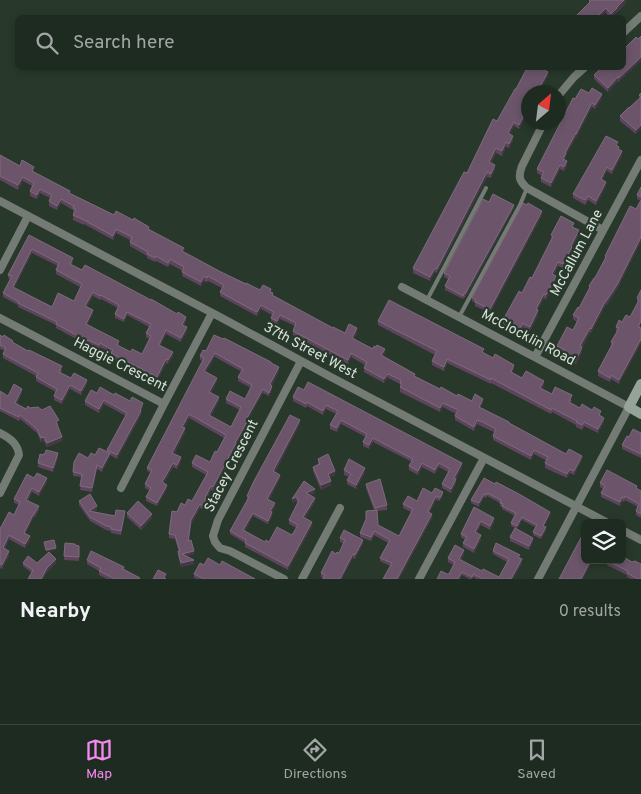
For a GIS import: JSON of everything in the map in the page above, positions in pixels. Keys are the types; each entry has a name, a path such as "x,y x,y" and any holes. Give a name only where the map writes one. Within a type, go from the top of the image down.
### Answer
{"street":[{"path":"626,30 641,16"},
{"path":"566,86 582,70"},
{"path":"540,130 519,172 519,179 522,184 603,230"},
{"name":"McCallum Lane","path":"535,358 641,160"},
{"name":"37th Street West","path":"0,201 600,519"},
{"path":"0,270 28,216"},
{"name":"McClocklin Road","path":"402,288 641,414"},
{"name":"Haggie Crescent","path":"0,318 164,404 212,313"},
{"name":"Stacey Crescent","path":"284,579 230,551 220,548 213,536 218,520 301,361"},
{"path":"538,579 641,384"},
{"path":"121,488 164,404"},
{"path":"0,433 15,444 19,455 0,493"},
{"path":"419,579 484,458"},
{"path":"302,579 340,508"},
{"path":"626,532 641,540"}],"lane":[{"path":"427,300 486,188"},
{"path":"458,317 520,205 527,188"}],"building":[{"path":"624,0 611,14 606,8 599,15 577,15 589,1"},
{"path":"641,36 641,57 608,88 594,75 599,70 626,70 626,47 636,37 638,39"},
{"path":"526,70 544,70 548,72 541,85 521,85 521,121 519,125 514,122 508,133 513,136 509,144 506,142 502,151 496,148 489,162 495,165 491,174 487,172 437,269 435,268 430,277 413,268 464,172 467,173 493,119 497,121"},
{"path":"592,88 602,94 595,105 592,103 565,153 563,159 567,161 564,167 560,165 551,183 541,178 544,172 537,169 557,130 566,130 566,112 573,98 575,99 581,89 589,93"},
{"path":"641,97 641,125 636,130 620,116"},
{"path":"606,136 618,142 616,145 622,151 612,170 607,167 601,179 606,182 596,201 588,196 585,200 573,194"},
{"path":"0,155 20,166 22,160 34,167 32,171 70,191 69,193 114,215 116,211 133,220 134,218 149,227 148,229 184,248 182,251 221,272 260,290 263,285 271,289 272,295 333,328 345,333 349,324 357,328 352,338 373,349 377,345 385,349 381,355 415,374 414,376 440,389 441,387 457,396 458,394 472,401 475,394 483,399 479,407 566,454 569,449 582,456 574,471 570,469 567,474 545,463 548,457 534,450 531,456 493,436 496,429 483,422 477,420 474,427 455,416 458,410 443,403 440,408 400,387 402,384 400,383 401,380 388,374 384,379 364,368 367,362 351,353 348,360 293,331 296,323 280,315 277,321 271,318 274,312 261,305 257,312 249,308 220,292 224,285 208,276 207,278 204,276 201,282 182,272 184,267 170,259 168,263 156,256 155,258 147,254 148,252 130,242 132,237 116,229 113,236 73,215 76,210 73,208 74,206 61,199 57,206 49,201 52,195 40,189 37,195 30,191 34,183 23,177 18,185 0,176"},
{"path":"641,187 641,197 637,195"},
{"path":"493,194 514,205 463,296 445,286 450,276 444,273 483,199 489,202"},
{"path":"641,200 641,237 617,285 606,300 580,346 582,347 576,360 563,353 565,350 557,346 567,327 573,330 579,318 573,315 579,308 606,257 630,206 636,209"},
{"path":"523,203 527,205 528,203 542,211 490,309 475,302 476,300 472,297"},
{"path":"561,216 574,223 572,227 579,230 563,264 558,262 552,274 556,276 536,309 538,310 530,327 523,323 520,329 503,320 519,291 522,293 530,277 532,278"},
{"path":"29,235 73,258 70,264 82,270 85,265 177,314 178,312 186,317 182,325 187,327 181,338 166,330 159,345 173,352 168,360 166,359 157,377 111,353 113,350 100,343 99,345 87,341 56,324 57,322 18,303 3,293 12,276 8,275","holes":["32,249 59,263 56,270 82,284 74,301 58,293 52,307 13,287","93,292 119,305 115,314 124,319 127,312 151,324 146,333 151,336 142,354 132,349 131,352 117,345 119,341 86,324 93,310 85,306"]},
{"path":"641,290 641,321 638,327 641,328 641,339 619,380 611,375 610,378 598,371 613,343 611,342 619,328 616,327 619,320 622,322 626,315 630,317 639,300 637,298"},
{"path":"389,300 484,349 482,352 493,358 495,354 514,365 511,372 522,378 526,371 544,381 540,388 552,394 555,387 572,395 569,402 580,408 582,404 592,410 594,407 601,411 599,415 604,418 598,429 584,422 582,425 491,378 491,380 447,359 444,367 432,361 437,351 378,321"},
{"path":"0,335 3,337 4,335 28,351 62,366 59,372 71,378 74,373 87,380 81,391 70,385 62,400 54,396 57,389 36,377 38,373 3,354 6,348 0,345"},
{"path":"214,335 224,338 279,367 270,384 272,386 269,393 263,389 213,487 211,486 203,506 200,504 191,520 188,541 191,540 194,551 182,554 194,560 181,563 175,535 169,534 172,511 177,512 181,503 185,505 188,499 192,501 208,472 192,463 196,455 210,462 226,435 189,414 182,427 185,428 172,453 181,457 177,465 173,463 162,482 167,485 157,503 146,497 151,488 145,484 152,470 147,468 204,358 200,356 203,350 206,351","holes":["215,353 243,369 238,377 252,385 245,399 230,391 226,399 241,407 231,427 209,415 219,397 209,392 217,378 204,371"]},
{"path":"308,382 462,463 454,478 456,479 451,489 442,484 450,469 439,463 435,470 422,463 418,471 409,466 413,459 373,438 369,445 363,442 367,434 341,420 337,428 330,425 338,411 326,405 323,411 293,397 298,387 304,390"},
{"path":"14,384 22,389 15,403 26,409 28,406 30,408 38,407 42,410 50,406 59,420 56,422 62,437 47,443 44,437 41,438 37,429 20,415 19,417 0,408 0,391 8,396"},
{"path":"100,387 130,401 132,397 143,403 141,411 117,455 107,450 127,413 104,400 99,409 85,401 91,390 97,393"},
{"path":"290,415 300,420 273,471 280,475 267,499 275,503 270,511 272,512 268,521 253,513 243,530 265,542 266,540 269,542 277,527 292,535 298,525 289,520 299,500 296,497 292,499 304,481 315,489 306,493 315,498 303,517 312,522 288,566 245,543 246,540 230,531 249,497 247,496 254,481"},
{"path":"633,429 641,433 641,454 622,445"},
{"path":"99,448 110,453 102,468 97,465 92,488 80,486 82,474 73,472 74,462 79,453 88,458 91,453 95,455"},
{"path":"46,450 58,453 53,468 38,463 40,454 45,454"},
{"path":"328,454 335,471 328,474 331,481 321,485 313,467 320,464 318,459"},
{"path":"349,459 365,468 356,485 347,480 351,474 344,470"},
{"path":"607,470 637,486 636,488 641,491 641,514 636,511 639,504 625,496 624,498 622,497 620,502 601,493 605,486 600,483"},
{"path":"37,473 47,478 39,492 32,488 26,500 39,506 24,533 30,536 25,544 9,535 3,548 9,551 2,565 0,564 0,529 9,512 14,515 20,502 14,499 27,474 34,478"},
{"path":"484,478 495,484 496,482 550,512 543,526 546,527 541,536 533,532 537,525 522,517 517,526 511,523 516,513 502,506 501,500 487,493 486,495 484,494 479,503 471,500"},
{"path":"380,479 387,505 375,508 366,484"},
{"path":"423,488 432,493 435,488 443,492 440,498 436,496 428,512 432,514 397,579 383,579 392,563 380,558 390,540 374,531 371,537 360,533 366,519 366,511 377,510 378,525 399,536 413,509 403,504 408,496 417,501"},
{"path":"90,494 97,506 89,511 115,516 116,510 125,511 121,531 111,529 111,527 90,517 79,501"},
{"path":"138,501 152,514 141,526 127,513"},
{"path":"474,507 494,518 490,526 481,521 475,532 481,535 474,549 463,543 467,537 461,534"},
{"path":"515,528 533,538 529,546 510,537"},
{"path":"344,530 363,540 355,555 353,554 340,579 323,579 325,575 321,573 332,551 336,554 337,552 339,553 345,540 340,538"},
{"path":"581,538 581,564 589,564 581,579 559,579"},
{"path":"54,540 56,548 46,550 44,542"},
{"path":"65,543 79,546 79,557 64,556"},
{"path":"496,543 520,555 518,557 522,559 511,579 483,579 473,574 472,577 462,572 458,579 437,579 441,571 449,574 455,562 448,558 455,545 464,550 459,559 482,571 483,569 499,577 509,559 493,551"},
{"path":"91,551 124,567 123,569 140,578 115,579 99,571 101,568 87,560"},
{"path":"49,552 56,559 47,568 41,579 28,579 33,570 23,563 28,556 37,563"},
{"path":"208,558 220,565 222,561 255,579 204,579 194,574 200,563 204,565"},
{"path":"626,558 641,564 641,579 627,573 628,571 613,564 626,564"},
{"path":"158,570 166,574 164,578 166,579 153,579"}]}
